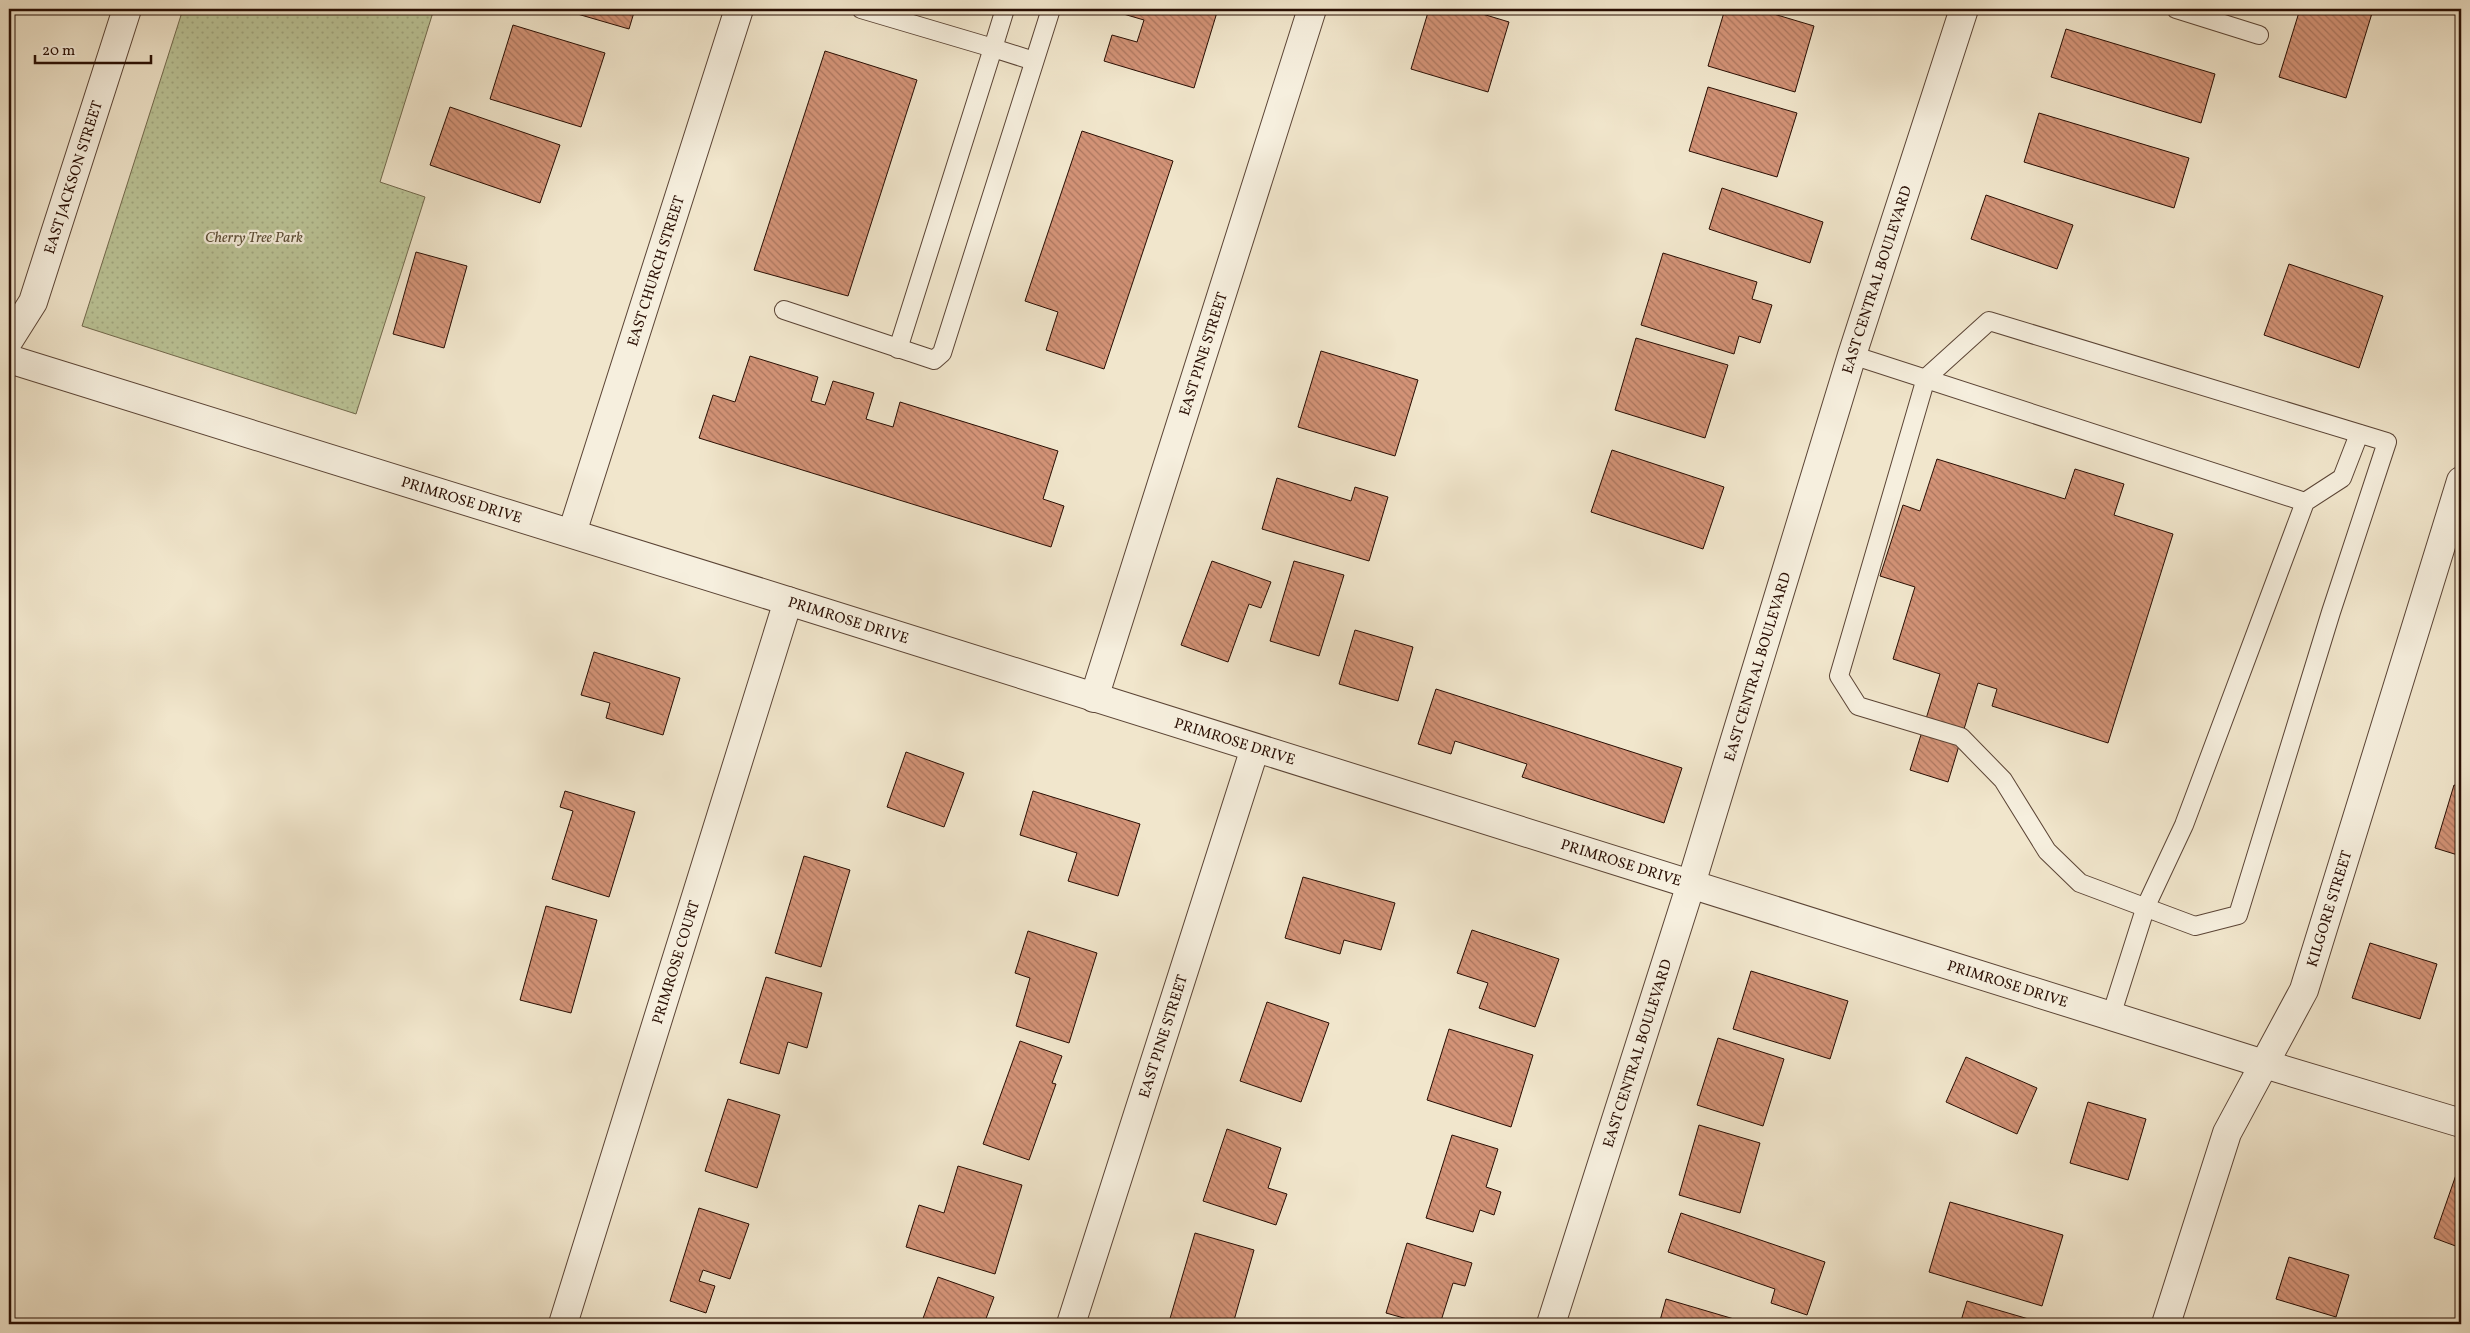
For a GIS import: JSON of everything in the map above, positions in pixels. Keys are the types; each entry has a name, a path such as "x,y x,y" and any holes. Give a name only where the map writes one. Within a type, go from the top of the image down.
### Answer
{"street":[{"name":"EAST JACKSON STREET","path":"9,340 33,302 127,9"},
{"name":"EAST CHURCH STREET","path":"572,534 739,9"},
{"name":"EAST PINE STREET","path":"1094,698 1312,9"},
{"name":"EAST CENTRAL BOULEVARD","path":"1551,1324 1691,884 1852,355 1964,9"},
{"name":"PRIMROSE DRIVE","path":"9,359 788,600 1094,698 2264,1064 2461,1123"},
{"name":"KILGORE STREET","path":"2166,1324 2227,1133 2304,990 2461,482"},
{"name":"PRIMROSE COURT","path":"563,1324 788,600"},
{"name":"EAST PINE STREET","path":"1071,1324 1254,748"}],"lane":[{"path":"861,9 1034,61"},
{"path":"898,349 1006,9"},
{"path":"784,310 934,360 942,353 1051,9"},
{"path":"2176,9 2259,35"},
{"path":"1989,321 2359,434 2387,442 2331,612 2238,915 2196,926 2080,883 2047,851 2003,780 1961,737 1858,706 1839,676 1926,378 1989,321"},
{"path":"1852,355 2305,502"},
{"path":"2111,1016 2146,906 2184,825 2305,502 2342,478 2359,434"}],"green space":[{"name":"Cherry Tree Park","path":"183,9 434,9 380,182 425,197 356,414 82,326"}],"building":[{"path":"576,9 635,9 629,29 574,13"},
{"path":"1121,9 1218,9 1194,88 1104,61 1112,35 1137,42 1144,20 1120,13"},
{"path":"1429,9 1466,9 1509,22 1488,92 1411,69"},
{"path":"1725,9 1757,9 1814,26 1795,92 1708,66"},
{"path":"2300,9 2373,10 2346,98 2279,77"},
{"path":"513,25 605,53 581,127 490,99"},
{"path":"2066,29 2215,74 2201,123 2051,77"},
{"path":"825,51 917,80 848,296 754,270"},
{"path":"1708,87 1797,113 1777,177 1689,151"},
{"path":"450,107 560,145 540,203 430,165"},
{"path":"2039,113 2189,158 2174,208 2024,162"},
{"path":"1082,131 1173,161 1104,369 1046,350 1058,312 1025,301"},
{"path":"1722,188 1823,222 1810,263 1709,229"},
{"path":"1986,195 2073,225 2057,269 1971,239"},
{"path":"416,252 467,266 444,348 393,334"},
{"path":"1663,253 1757,282 1752,299 1772,305 1760,343 1739,336 1734,354 1641,325"},
{"path":"2289,264 2383,296 2359,368 2264,335"},
{"path":"1636,338 1728,365 1705,438 1615,410"},
{"path":"1321,351 1418,380 1395,456 1298,427"},
{"path":"750,356 818,377 811,401 825,405 833,381 874,393 866,419 893,427 900,402 1058,451 1043,499 1064,506 1051,547 699,438 713,395 735,402"},
{"path":"1612,450 1724,487 1703,549 1591,512"},
{"path":"1937,459 2065,499 2075,469 2124,484 2114,515 2173,534 2108,743 1992,706 1997,689 1978,683 1948,782 1910,770 1940,674 1893,659 1915,587 1880,576 1903,505 1920,511"},
{"path":"1277,478 1351,501 1355,487 1388,497 1369,561 1262,529"},
{"path":"1212,561 1271,582 1261,608 1249,604 1228,662 1181,645"},
{"path":"1294,561 1344,575 1319,656 1270,641"},
{"path":"1355,630 1413,647 1398,701 1339,684"},
{"path":"594,652 680,678 663,735 606,718 610,703 581,695"},
{"path":"1436,689 1682,768 1664,823 1522,777 1527,764 1455,741 1451,754 1418,744"},
{"path":"906,752 964,773 944,827 887,807"},
{"path":"2454,785 2461,787 2461,856 2435,848"},
{"path":"565,791 635,812 609,897 552,879 573,811 560,807"},
{"path":"1033,791 1140,824 1118,896 1068,881 1077,853 1020,835"},
{"path":"804,856 850,870 821,967 775,953"},
{"path":"1303,877 1395,903 1381,950 1344,940 1340,954 1285,938"},
{"path":"546,906 597,920 571,1013 520,1000"},
{"path":"1472,930 1559,959 1535,1027 1479,1008 1488,983 1457,973"},
{"path":"1028,931 1097,953 1069,1043 1016,1026 1030,978 1015,973"},
{"path":"2370,943 2437,964 2420,1019 2352,998"},
{"path":"1751,971 1848,1001 1830,1059 1733,1029"},
{"path":"766,977 822,993 807,1048 788,1042 779,1074 740,1063"},
{"path":"1267,1002 1329,1023 1301,1102 1240,1081"},
{"path":"1449,1029 1533,1055 1511,1127 1427,1100"},
{"path":"1718,1038 1784,1059 1763,1126 1697,1105"},
{"path":"1020,1041 1062,1056 1052,1083 1056,1084 1029,1160 983,1144"},
{"path":"1966,1057 2037,1088 2017,1134 1946,1102"},
{"path":"728,1099 780,1115 757,1188 705,1171"},
{"path":"2088,1102 2146,1119 2128,1180 2070,1163"},
{"path":"1699,1125 1760,1143 1740,1213 1679,1195"},
{"path":"1227,1129 1281,1148 1268,1188 1287,1194 1276,1225 1203,1201"},
{"path":"1452,1135 1498,1149 1486,1187 1501,1192 1494,1215 1480,1210 1473,1232 1426,1218"},
{"path":"958,1166 1022,1185 995,1274 906,1247 919,1205 944,1213"},
{"path":"2457,1172 2461,1173 2461,1248 2434,1238"},
{"path":"1950,1202 2063,1235 2042,1306 1929,1272"},
{"path":"699,1208 749,1224 730,1279 703,1270 699,1281 715,1286 706,1313 670,1301"},
{"path":"1681,1213 1825,1262 1807,1315 1771,1303 1775,1289 1668,1252"},
{"path":"1195,1233 1254,1250 1233,1324 1177,1324 1169,1322"},
{"path":"1407,1243 1472,1263 1465,1286 1453,1283 1440,1324 1425,1324 1386,1313"},
{"path":"2289,1257 2349,1275 2336,1317 2276,1299"},
{"path":"938,1277 994,1297 984,1324 921,1324"},
{"path":"1666,1299 1751,1324 1659,1324"},
{"path":"1967,1301 2032,1320 2030,1324 1960,1324"}]}
